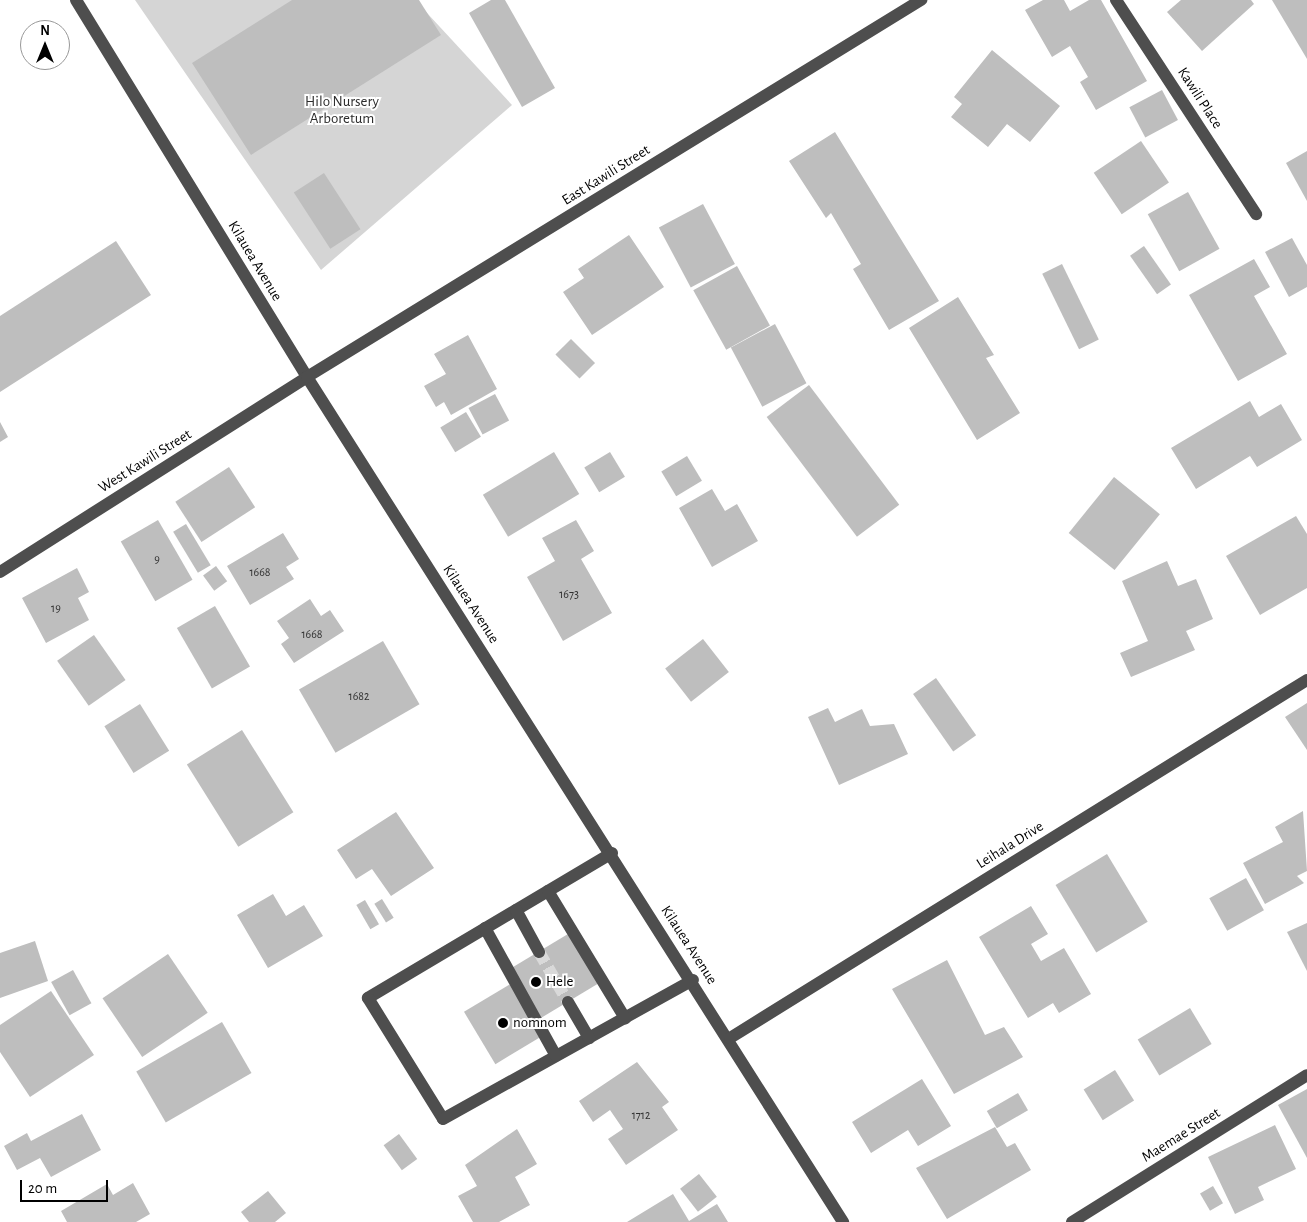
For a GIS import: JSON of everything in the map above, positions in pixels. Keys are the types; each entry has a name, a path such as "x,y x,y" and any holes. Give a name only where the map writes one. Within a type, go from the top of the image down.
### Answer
{"street":[{"name":"Kilauea Avenue","path":"76,0 307,377 730,1038 843,1222"},
{"name":"East Kawili Street","path":"307,377 921,0"},
{"name":"Kawili Place","path":"1116,0 1256,214"},
{"name":"West Kawili Street","path":"0,572 307,377"},
{"name":"Leihala Drive","path":"730,1038 1307,680"},
{"path":"612,854 368,998 442,1120 693,980"},
{"path":"548,891 625,1018"},
{"path":"516,910 539,952"},
{"path":"485,928 556,1056"},
{"path":"568,1002 589,1038"},
{"name":"Maemae Street","path":"1072,1222 1307,1075"}],"green space":[{"name":"Hilo Nursery Arboretum","path":"135,0 415,0 512,105 321,270"}],"building":[{"path":"292,0 419,0 441,35 251,155 192,63"},
{"path":"491,0 505,0 555,88 522,107 469,13"},
{"path":"1043,0 1064,0 1070,11 1089,0 1101,0 1147,81 1096,110 1080,82 1088,77 1070,46 1052,57 1025,10"},
{"path":"1181,0 1251,0 1254,4 1202,51 1167,12"},
{"path":"1272,0 1307,0 1307,59"},
{"path":"992,50 1060,106 1030,142 1007,124 988,147 951,117 962,104 954,97"},
{"path":"1162,90 1178,120 1145,137 1129,107"},
{"path":"835,132 939,301 889,330 853,269 861,264 831,213 826,218 789,161"},
{"path":"1141,141 1169,182 1122,214 1094,173"},
{"path":"1307,151 1307,201 1286,163"},
{"path":"324,173 360,229 330,249 294,193"},
{"path":"1188,192 1220,249 1179,271 1148,214"},
{"path":"703,204 735,264 691,288 659,227"},
{"path":"629,235 664,287 592,335 563,292 584,278 578,269"},
{"path":"1292,238 1307,265 1307,287 1289,297 1265,252"},
{"path":"116,241 151,295 0,392 0,316"},
{"path":"1144,246 1171,285 1157,294 1130,256"},
{"path":"1254,259 1270,287 1254,296 1287,354 1238,381 1189,295"},
{"path":"1062,264 1099,339 1079,349 1042,274"},
{"path":"737,266 770,325 726,350 693,290"},
{"path":"958,297 994,355 986,358 1020,413 977,440 909,328"},
{"path":"775,324 806,383 762,407 731,347"},
{"path":"468,335 497,389 451,415 444,402 436,407 424,386 446,374 434,354"},
{"path":"571,339 595,363 579,379 555,355"},
{"path":"809,385 899,505 857,537 767,417"},
{"path":"495,394 509,420 483,435 469,408"},
{"path":"1250,401 1259,417 1281,404 1302,440 1257,467 1250,456 1196,489 1171,448"},
{"path":"466,412 481,437 455,452 440,427"},
{"path":"0,422 8,437 0,442"},
{"path":"554,452 579,494 508,537 483,495"},
{"path":"610,452 625,477 599,492 584,467"},
{"path":"687,456 702,481 676,496 661,471"},
{"path":"229,467 255,507 201,542 175,502"},
{"path":"1114,477 1160,514 1115,570 1069,533"},
{"path":"712,489 725,511 737,504 758,541 712,567 679,508"},
{"path":"1296,516 1307,534 1307,588 1260,615 1226,556"},
{"path":"158,520 192,580 155,601 121,542"},
{"path":"576,520 594,551 581,559 612,613 563,641 527,577 555,561 542,538"},
{"path":"186,524 211,565 198,573 173,532"},
{"path":"283,533 299,559 286,567 294,579 250,605 227,566"},
{"path":"1167,561 1178,586 1196,579 1213,619 1186,631 1195,650 1131,677 1120,653 1148,641 1122,581"},
{"path":"216,566 227,581 214,591 203,575"},
{"path":"77,568 89,592 78,598 89,620 46,643 22,598"},
{"path":"310,599 321,616 330,610 344,631 294,663 281,644 289,638 277,621"},
{"path":"215,606 250,667 212,689 177,628"},
{"path":"94,635 126,680 89,706 57,661"},
{"path":"703,639 729,672 691,702 665,669"},
{"path":"383,641 420,704 335,753 299,690"},
{"path":"936,678 976,735 953,751 913,694"},
{"path":"1307,703 1307,750 1285,717"},
{"path":"140,704 169,751 134,773 104,726"},
{"path":"828,708 835,722 862,709 870,726 894,724 908,754 839,785 808,717"},
{"path":"242,730 293,812 238,847 187,764"},
{"path":"1303,811 1307,871 1297,876 1304,883 1265,904 1243,863 1283,842 1275,827"},
{"path":"396,812 434,868 391,896 372,869 356,879 337,850"},
{"path":"1107,854 1148,922 1096,953 1056,885"},
{"path":"1246,878 1264,910 1227,931 1209,898"},
{"path":"273,894 286,916 304,905 323,936 268,968 237,915"},
{"path":"382,899 394,918 386,922 374,904"},
{"path":"365,900 379,924 370,929 356,905"},
{"path":"1031,906 1048,934 1031,944 1041,961 1064,948 1091,994 1059,1013 1053,1003 1028,1018 979,937"},
{"path":"1307,923 1307,971 1287,932"},
{"path":"568,934 598,984 541,1018 511,968"},
{"path":"35,941 48,981 0,998 0,953"},
{"path":"168,954 208,1013 142,1057 103,998"},
{"path":"947,960 985,1035 1004,1027 1023,1057 954,1094 892,989"},
{"path":"73,970 91,1003 70,1015 51,982"},
{"name":"nomnom","path":"512,983 543,1035 495,1064 464,1012"},
{"path":"51,991 94,1055 30,1097 0,1052 0,1025"},
{"path":"1190,1008 1212,1044 1159,1075 1138,1039"},
{"path":"222,1022 252,1073 166,1123 136,1072"},
{"path":"637,1062 669,1102 662,1107 678,1130 626,1165 608,1139 623,1129 610,1110 593,1122 579,1101"},
{"path":"1115,1070 1134,1101 1103,1120 1084,1090"},
{"path":"922,1079 951,1126 918,1146 908,1130 871,1153 852,1122"},
{"path":"1307,1089 1307,1158 1278,1105"},
{"path":"1018,1093 1028,1110 997,1128 987,1111"},
{"path":"82,1114 101,1150 51,1177 40,1158 17,1170 4,1146 27,1133 31,1141"},
{"path":"1275,1125 1296,1169 1258,1187 1264,1200 1235,1214 1208,1157"},
{"path":"995,1127 1007,1147 1015,1143 1031,1170 947,1219 916,1168"},
{"path":"517,1129 537,1164 515,1177 530,1205 499,1222 473,1222 458,1196 477,1186 465,1165"},
{"path":"399,1134 417,1159 402,1170 384,1145"},
{"path":"699,1174 717,1197 698,1212 680,1189"},
{"path":"133,1183 150,1214 136,1222 67,1222 61,1211 107,1184 113,1195"},
{"path":"1213,1186 1223,1203 1210,1211 1200,1194"},
{"path":"268,1191 286,1213 275,1222 249,1222 241,1212"},
{"path":"673,1194 689,1221 717,1204 728,1222 627,1222"}],"tunnel":[{"path":"539,952 568,1002"}],"place":[{"name":"Hele","path":"536,982"},
{"name":"nomnom","path":"503,1023"}]}
